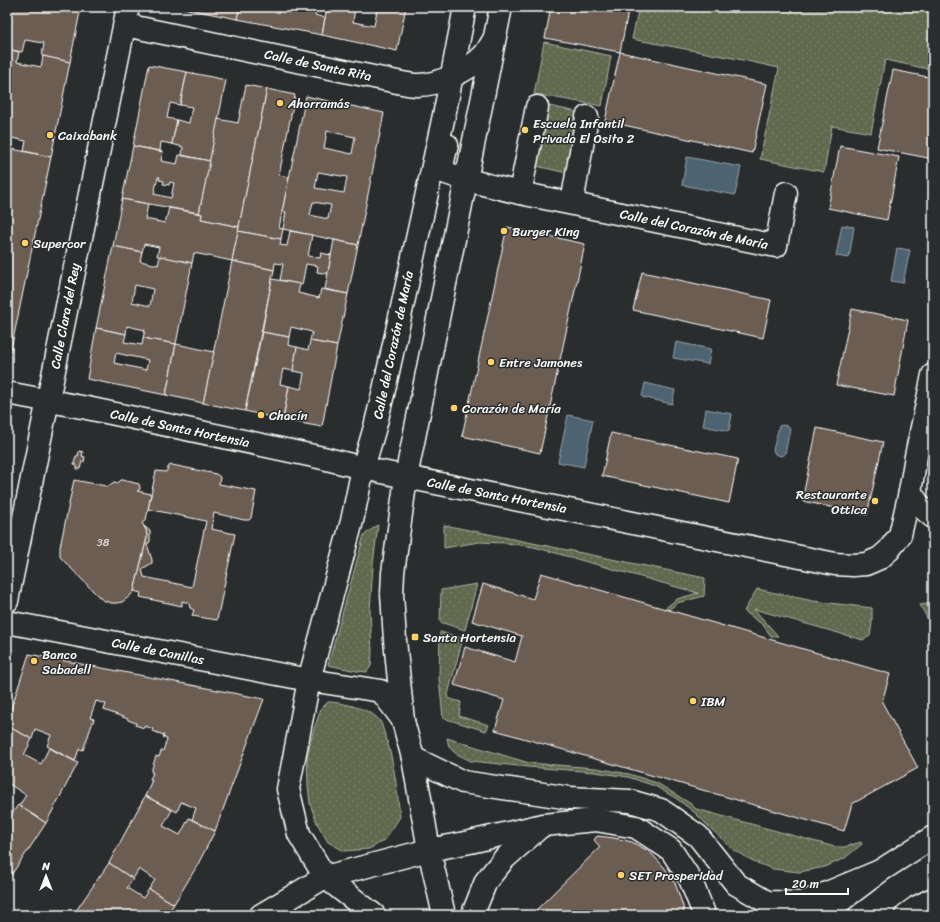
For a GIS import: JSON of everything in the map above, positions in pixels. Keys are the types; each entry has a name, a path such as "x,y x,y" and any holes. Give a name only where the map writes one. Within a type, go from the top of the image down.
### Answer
{"main road":[{"name":"Calle del Corazón de María","path":"325,877 299,834 288,789 309,680 352,521 363,468 384,390 446,106 465,7"},
{"path":"444,915 429,850 413,758 403,722 395,640 392,594 393,573 406,477 501,7"},
{"name":"Calle de Santa Rita","path":"127,15 135,27 402,83 418,85 433,83 452,77 470,67 484,55 496,36"},
{"name":"Calle Clara del Rey","path":"7,601 127,15"},
{"name":"Calle del Corazón de María","path":"446,106 449,117 449,134 443,166 444,171 467,180 520,193 776,246 786,193"},
{"path":"520,193 537,108"},
{"path":"572,203 588,117"},
{"name":"Calle de Santa Hortensia","path":"7,393 48,400 406,477 835,564 853,565 866,564 880,558 889,550 900,535 910,492 924,457 933,375"},
{"path":"910,492 920,506 933,517"},
{"name":"Calle de Canillas","path":"7,622 309,680"},
{"path":"309,680 381,691 403,722"},
{"path":"413,758 463,782 570,798 630,801 661,810 698,836 736,884 767,902 803,903 880,871"},
{"path":"262,915 325,877 429,850 543,825 596,820 636,827 671,850 690,879 703,911 703,915"},
{"path":"473,915 486,881 504,859 543,825"},
{"path":"822,915 880,871 933,837"},
{"path":"325,877 374,915"},
{"path":"918,907 933,891"}],"green space":[{"path":"639,7 933,7 933,70 885,60 871,133 832,126 824,172 760,159 779,68 632,39"},
{"path":"544,42 611,56 602,106 534,94"},
{"path":"544,105 582,113 571,174 532,165"},
{"path":"378,525 373,564 370,611 372,651 371,666 367,672 328,665 364,535"},
{"path":"444,525 705,578 704,596 677,603 669,610 664,609 677,599 698,593 534,547 507,543 479,542 444,548"},
{"path":"477,584 465,630 440,622 441,590"},
{"path":"757,589 813,601 872,608 870,636 863,640 754,609 778,636 771,636 763,625 744,611"},
{"path":"933,603 933,629 920,605"},
{"path":"440,632 463,638 447,698 461,702 459,716 489,725 486,731 443,718 439,678"},
{"path":"328,702 356,707 376,717 380,721 387,742 395,774 400,817 385,840 369,849 344,851 328,842 317,823 310,804 307,756 321,709"},
{"path":"447,738 529,763 596,768 629,774 657,783 691,804 696,809 835,847 844,847 861,842 862,844 845,858 825,867 799,872 773,869 757,863 733,850 694,812 677,799 655,786 628,777 595,772 471,761 455,753 449,747"}],"water":[{"path":"687,157 741,167 735,195 682,185"},
{"path":"842,225 854,227 849,258 836,256"},
{"path":"897,248 910,250 903,283 891,281"},
{"path":"676,342 711,349 708,364 673,358"},
{"path":"645,383 675,390 672,404 642,397"},
{"path":"706,409 732,414 729,431 703,426"},
{"path":"568,415 593,420 584,467 558,462"},
{"path":"779,426 788,426 790,429 785,454 781,456 775,454 773,450"}],"building":[{"path":"7,7 81,7 70,62 42,56 44,43 25,40 22,52 7,49"},
{"path":"178,7 240,7 237,19"},
{"path":"240,7 278,7 288,10 289,7 316,7 315,15 325,18 322,35 237,19"},
{"path":"327,7 355,7 353,22 374,26 377,10 362,7 406,7 397,51 322,35"},
{"path":"551,7 629,7 620,52 545,38"},
{"path":"7,49 19,52 17,62 41,67 43,56 70,62 51,157 24,151 26,141 7,137"},
{"path":"620,52 767,84 752,153 605,121"},
{"path":"149,65 187,72 180,105 170,103 167,118 177,120 172,144 161,142 160,151 133,146"},
{"path":"893,70 933,78 933,159 877,148"},
{"path":"187,72 226,80 210,161 182,155 183,147 172,144 177,120 189,123 192,107 180,105"},
{"path":"246,85 267,89 239,227 201,219 202,214 199,213 218,119 238,123"},
{"path":"267,89 295,95 279,175 289,177 279,228 283,229 281,239 238,231"},
{"path":"306,96 384,113 358,245 283,229 286,212 282,212","holes":["327,131 355,137 352,154 324,148","318,172 347,177 344,193 315,188","313,202 331,205 328,219 310,215"]},
{"path":"133,146 163,152 161,161 177,164 179,155 210,161 199,213 122,199","holes":["158,177 160,177 159,180 164,181 163,184 169,185 170,182 174,183 171,198 154,194"]},
{"path":"840,146 899,157 887,220 828,208"},
{"path":"7,148 51,157 8,364 7,364"},
{"path":"122,199 148,204 145,219 165,223 169,208 202,214 201,219 239,227 232,261 194,253 192,263 157,256 159,247 144,244 142,252 113,246"},
{"path":"507,227 585,244 540,453 462,436"},
{"path":"238,231 281,239 280,245 287,246 290,231 312,235 308,256 320,258 321,253 331,255 328,274 317,272 318,266 306,264 302,285 280,280 283,264 275,263 274,270 232,261"},
{"path":"334,240 358,245 348,294 325,289"},
{"path":"113,246 142,252 140,261 158,265 160,256 192,263 176,344 143,338 145,330 127,326 126,334 96,328","holes":["135,285 153,289 150,306 132,302"]},
{"path":"232,261 274,270 245,411 203,403"},
{"path":"642,272 771,300 763,338 633,310"},
{"path":"272,279 300,284 298,293 319,298 321,289 348,294 337,346 310,341 312,332 291,327 289,337 262,332"},
{"path":"852,309 908,320 894,396 836,385"},
{"path":"96,328 126,334 124,342 142,345 143,338 176,344 166,395 87,379","holes":["116,353 148,360 146,370 114,363"]},
{"path":"262,332 289,337 288,345 297,347 293,371 283,369 280,384 289,386 283,420 245,411"},
{"path":"310,341 337,346 322,427 283,420 289,386 301,389 304,373 293,371 297,347 308,350"},
{"path":"176,344 214,352 203,403 166,395"},
{"path":"817,428 883,442 867,515 802,501"},
{"path":"611,433 738,459 729,503 602,476"},
{"path":"79,451 83,452 82,456 85,457 84,462 82,461 80,469 77,469 77,466 74,464"},
{"path":"172,465 216,474 220,477 219,484 256,491 251,518 249,520 214,513 211,529 235,534 217,620 192,616 194,610 190,608 189,603 182,601 182,606 140,597 141,593 134,591 147,537 144,526 150,531 150,542 147,544 152,563 142,569 144,577 192,587 206,521 148,509 156,471 166,472 169,466"},
{"path":"74,480 107,487 114,482 118,483 123,480 139,484 140,489 137,491 151,494 146,520 142,523 146,530 147,537 134,591 122,602 111,603 100,598 61,558 60,547"},
{"name":"IBM","path":"541,573 890,674 882,702 918,768 852,804 844,831 495,730 504,700 454,685 465,647 515,662 522,636 472,621 483,584 533,599"},
{"path":"29,654 264,699 215,831 192,820 196,808 181,802 177,812 145,796 152,780 150,779 153,773 151,772 156,756 159,757 161,751 163,751 167,739 163,737 164,735 152,731 153,729 135,725 136,723 128,719 104,710 106,704 96,701 90,718 94,719 83,750 79,749 75,761 47,746 51,735 35,729 32,739 7,726 7,721"},
{"path":"7,726 32,739 24,755 41,764 49,748 78,763 46,823 19,806 26,795 9,784 7,787"},
{"path":"145,796 172,810 163,826 180,835 189,818 215,831 197,866 174,904 149,889 155,880 139,869 133,879 109,863"},
{"path":"18,805 46,823 9,878 7,877 7,812 11,815"},
{"name":"SET Prosperidad","path":"597,836 632,842 650,852 664,867 675,883 683,906 684,915 531,915 600,847 594,840"},
{"path":"109,863 133,879 127,888 143,898 149,889 174,904 167,915 73,915"}],"place":[{"name":"Ahorramás","path":"280,103"},
{"name":"Escuela Infantil Privada El Osito 2","path":"525,130"},
{"name":"Caixabank","path":"50,135"},
{"name":"Burger King","path":"504,231"},
{"name":"Supercor","path":"25,243"},
{"name":"Entre Jamones","path":"491,362"},
{"name":"Corazón de María","path":"454,408"},
{"name":"Chacín","path":"261,415"},
{"name":"Restaurante Ottica","path":"875,501"},
{"name":"Santa Hortensia","path":"415,637"},
{"name":"Banco Sabadell","path":"34,661"},
{"name":"IBM","path":"693,701"},
{"name":"SET Prosperidad","path":"621,875"}]}
